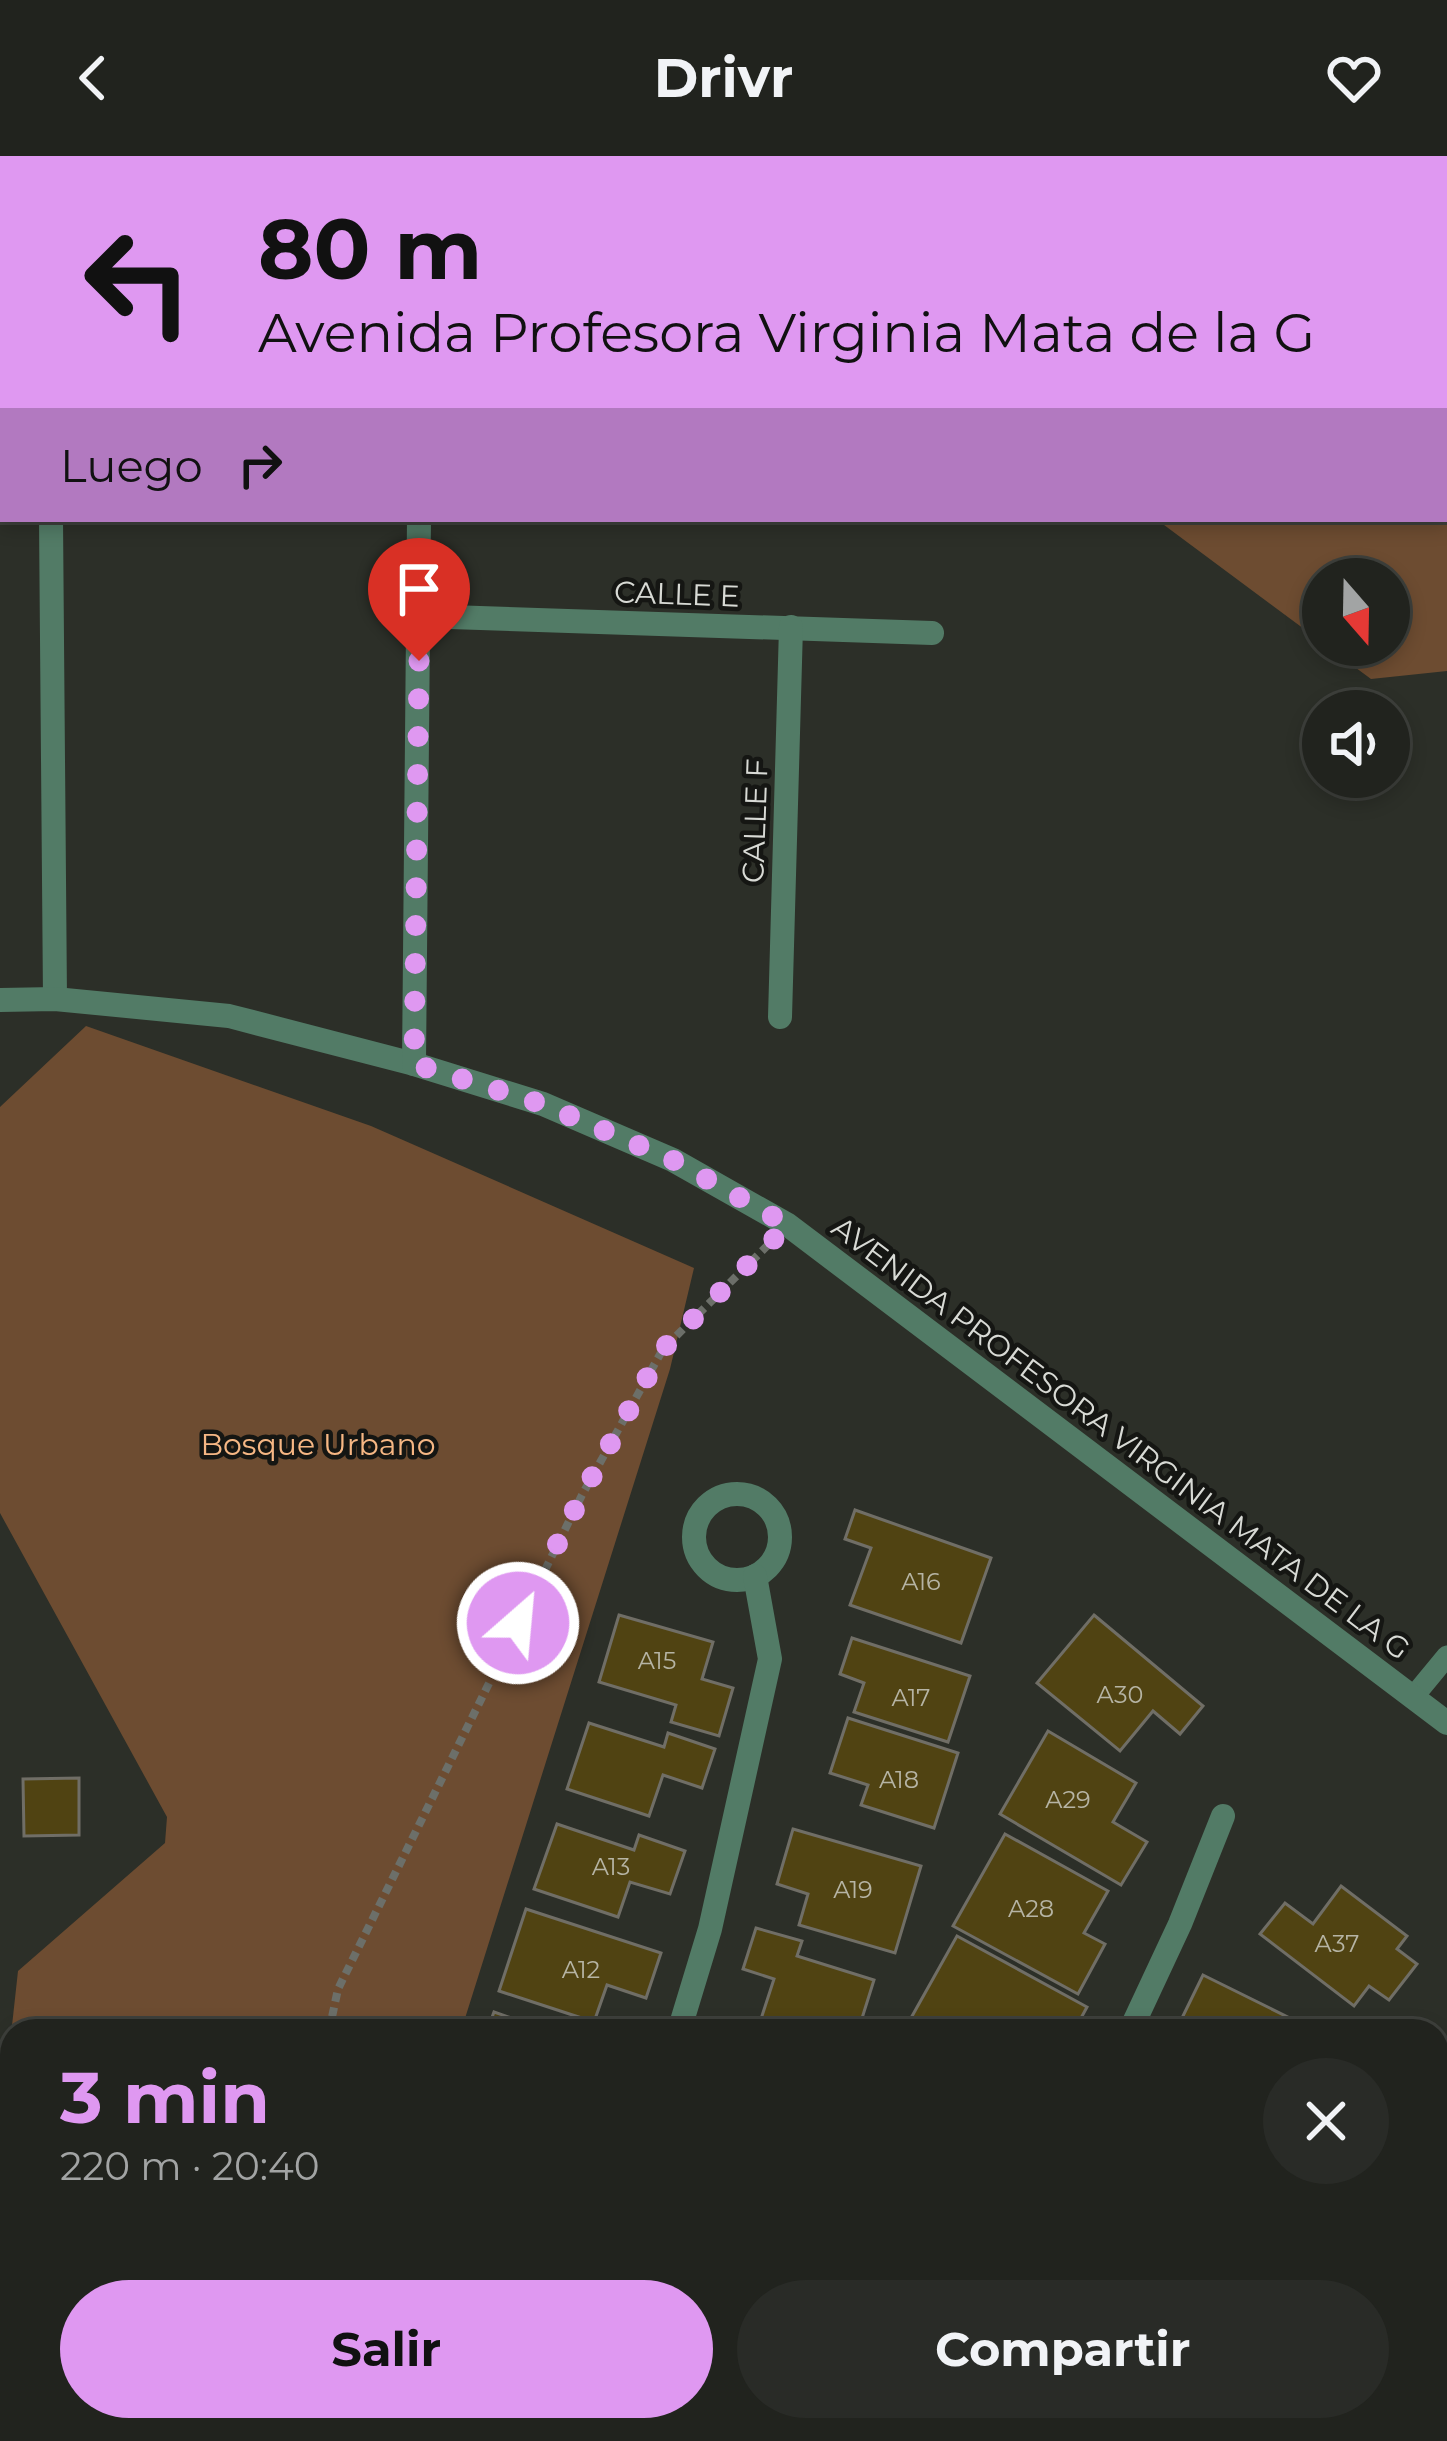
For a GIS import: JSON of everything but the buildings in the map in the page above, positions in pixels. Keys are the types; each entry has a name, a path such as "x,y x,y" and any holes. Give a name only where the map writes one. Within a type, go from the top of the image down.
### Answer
{"street":[{"path":"51,522 55,999"},
{"path":"414,1064 419,522"},
{"name":"CALLE E","path":"420,616 932,633"},
{"name":"CALLE F","path":"780,1017 791,627"},
{"name":"AVENIDA PROFESORA VIRGINIA MATA DE LA G","path":"0,1000 55,999 229,1016 414,1064 564,1113 673,1160 788,1225 1447,1723"},
{"path":"683,2019 710,1929 770,1659 755,1576"},
{"path":"1136,2019 1223,1816"}],"lane":[{"path":"1414,1696 1447,1656"}],"path":[{"path":"332,2019 338,1989 453,1750 582,1495 663,1349 788,1225"}],"green space":[{"path":"1160,522 1447,522 1447,671 1371,679 1353,666 1410,666 1410,558 1302,558 1302,627"},
{"name":"Bosque Urbano","path":"86,1026 371,1126 694,1268 670,1369 465,2019 13,2019 18,1971 165,1843 167,1817 0,1513 0,1107"}],"route":[{"path":"419,661 414,1064 542,1104 673,1160 788,1225 663,1349 518,1623"}]}
